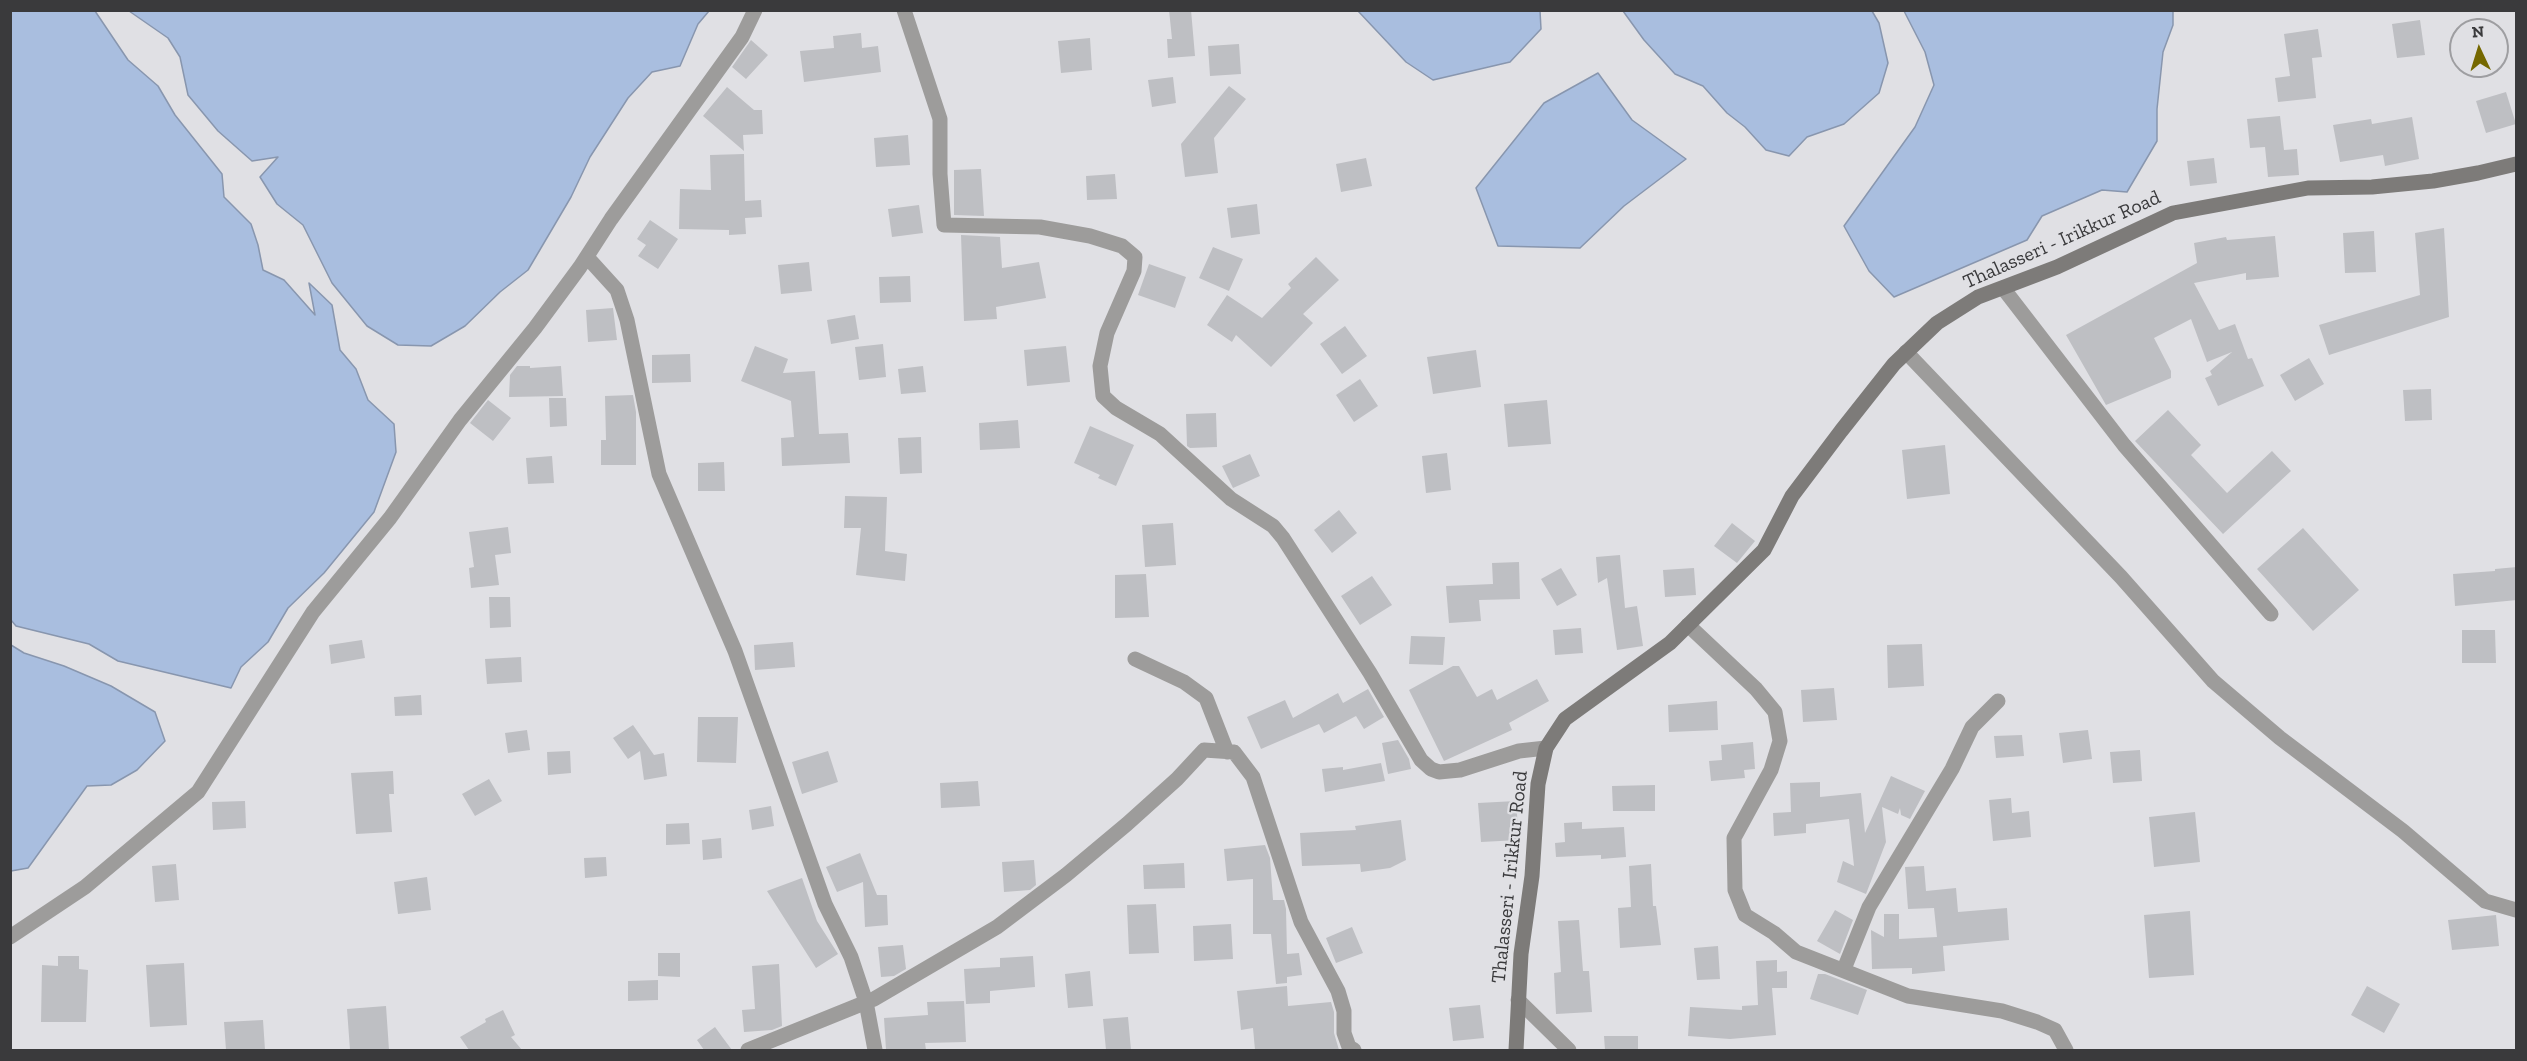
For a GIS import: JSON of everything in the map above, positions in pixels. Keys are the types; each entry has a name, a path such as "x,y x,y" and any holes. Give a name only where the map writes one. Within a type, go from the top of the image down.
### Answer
{"main road":[{"name":"Thalasseri - Irikkur Road","path":"1516,1050 1521,954 1532,876 1538,784 1546,748 1565,719 1670,643 1764,550 1792,496 1906,352 1937,323 1978,297 2057,267 2173,213 2308,188 2372,187 2433,181 2517,164"}],"street":[{"path":"10,937 84,887 198,792 313,612 390,518 459,420 535,328 742,37 755,10"},
{"path":"904,10 940,119 942,138 940,174 944,225 1040,227 1090,236 1122,246 1135,257 1134,271 1107,333 1100,366 1102,396 1116,408 1161,434 1244,510 1273,526 1370,674 1421,760 1431,769 1439,772 1460,770 1519,751 1546,748"},
{"path":"586,257 617,290 627,320 659,474 735,651 825,904 851,957 866,1002 875,1050"},
{"path":"2003,288 2124,445 2271,614"},
{"path":"1906,352 2121,577 2213,681 2280,738 2403,831 2485,901 2517,910"},
{"path":"1688,625 1756,689 1775,712 1780,741 1771,770 1734,838 1735,890 1745,915 1774,933 1796,952 1908,996 2002,1011 2037,1022 2055,1030 2066,1050"},
{"path":"1135,659 1184,681 1206,698 1227,752"},
{"path":"1844,969 1869,907 1952,769 1972,727 1998,700"},
{"path":"748,1050 866,1002 997,927 1066,875 1127,824 1177,779 1204,750 1234,752 1253,777 1301,922 1338,991 1344,1011 1344,1032 1349,1047 1354,1050"},
{"path":"1518,1000 1569,1050"}],"water":[{"path":"10,11 95,11 128,60 158,86 175,115 222,174 224,197 251,224 263,270 284,280 315,315 309,283 332,305 340,350 356,369 368,400 394,424 396,452 374,512 324,573 288,608 268,642 241,667 231,688 118,661 89,644 16,626 11,620"},
{"path":"129,11 709,11 698,24 680,66 652,72 628,98 590,157 571,197 528,270 500,292 465,326 431,346 398,345 367,326 332,283 303,225 277,204 260,177 278,157 252,161 218,131 188,95 180,57 168,38"},
{"path":"1358,11 1540,11 1541,29 1510,62 1433,80 1406,62"},
{"path":"1623,11 1872,11 1879,23 1888,63 1879,93 1844,124 1807,137 1789,156 1766,150 1745,127 1727,113 1703,86 1675,74 1644,40"},
{"path":"1904,11 2173,11 2173,25 2163,52 2157,109 2157,141 2127,192 2102,190 2042,216 2027,240 1894,297 1869,271 1844,226 1915,127 1934,85 1925,52"},
{"path":"1598,73 1632,120 1686,159 1624,206 1580,248 1498,246 1476,188 1544,103"},
{"path":"11,645 24,653 64,666 111,686 155,712 165,741 137,770 111,785 87,786 28,868 11,871"}],"building":[{"path":"1169,10 1191,10 1195,56 1168,58 1167,39 1172,39"},
{"path":"2420,20 2425,55 2397,58 2392,24"},
{"path":"2318,29 2322,57 2312,58 2316,98 2278,102 2275,78 2290,76 2284,34"},
{"path":"861,33 862,48 878,46 881,72 804,82 800,51 834,48 833,36"},
{"path":"1090,38 1092,70 1061,73 1058,41"},
{"path":"751,40 768,55 746,79 732,67"},
{"path":"1239,44 1241,74 1210,76 1208,46"},
{"path":"1173,77 1176,103 1152,107 1148,80"},
{"path":"1229,86 1246,99 1214,138 1218,173 1185,177 1181,144"},
{"path":"727,87 754,110 762,110 763,134 743,135 744,151 703,116"},
{"path":"2506,92 2516,124 2486,133 2476,101"},
{"path":"2280,116 2284,150 2297,149 2299,175 2268,177 2265,147 2250,148 2247,119"},
{"path":"2412,117 2419,159 2385,166 2383,155 2340,162 2333,125 2371,119 2372,124"},
{"path":"908,135 910,165 876,167 874,138"},
{"path":"744,154 745,201 761,200 762,217 745,218 746,234 729,235 729,230 679,229 680,189 711,190 710,155"},
{"path":"1366,158 1372,186 1341,192 1336,164"},
{"path":"2214,158 2217,183 2190,186 2187,161"},
{"path":"981,169 984,216 954,215 954,170"},
{"path":"1115,174 1117,199 1087,200 1086,176"},
{"path":"1257,204 1260,234 1231,238 1227,208"},
{"path":"919,205 923,233 892,237 888,209"},
{"path":"650,220 678,239 658,269 638,256 646,245 637,239"},
{"path":"2444,228 2449,317 2329,355 2319,325 2420,295 2415,233"},
{"path":"2374,231 2376,272 2345,273 2343,233"},
{"path":"961,235 1000,237 1002,268 1039,262 1046,298 996,307 997,319 964,321"},
{"path":"2275,236 2279,277 2246,280 2246,273 2194,283 2219,330 2235,324 2248,359 2252,358 2264,386 2218,406 2205,378 2212,375 2210,371 2232,352 2207,362 2191,319 2154,338 2171,371 2171,378 2106,405 2066,335 2197,263 2194,243 2226,237 2227,240"},
{"path":"1213,247 1243,259 1229,291 1199,278"},
{"path":"1316,257 1339,280 1303,314 1313,323 1271,367 1236,335 1232,342 1207,325 1227,295 1262,318 1291,288 1288,284"},
{"path":"809,262 812,291 781,294 778,265"},
{"path":"1149,264 1186,277 1175,308 1138,295"},
{"path":"910,276 911,302 880,303 879,277"},
{"path":"613,308 617,340 588,342 586,310"},
{"path":"855,315 859,339 831,344 827,320"},
{"path":"1345,326 1367,356 1342,374 1320,344"},
{"path":"883,344 886,377 859,380 855,347"},
{"path":"755,346 788,359 783,373 815,371 819,434 848,433 850,463 782,466 781,438 794,437 791,401 741,381"},
{"path":"1066,346 1070,382 1027,386 1024,350"},
{"path":"1476,350 1481,387 1433,394 1427,357"},
{"path":"690,354 691,382 652,383 652,355"},
{"path":"2309,358 2324,384 2295,401 2280,375"},
{"path":"517,366 530,366 530,368 561,366 563,396 509,397 510,375"},
{"path":"923,366 926,392 901,394 898,369"},
{"path":"1360,379 1378,406 1354,422 1336,395"},
{"path":"2431,389 2432,420 2405,421 2403,390"},
{"path":"633,395 636,412 636,465 601,465 601,440 606,440 605,396"},
{"path":"549,398 566,398 567,426 550,427"},
{"path":"488,400 511,418 493,441 470,423"},
{"path":"1547,400 1551,444 1508,447 1504,404"},
{"path":"2168,410 2201,445 2191,455 2227,493 2272,451 2291,471 2223,534 2135,441"},
{"path":"1216,413 1217,447 1190,448 1187,446 1186,414"},
{"path":"1018,420 1020,448 980,450 979,423"},
{"path":"1090,426 1134,445 1116,486 1098,478 1100,475 1074,463"},
{"path":"921,437 922,473 900,474 898,438"},
{"path":"1945,445 1950,494 1907,499 1902,450"},
{"path":"1447,453 1451,490 1426,493 1422,456"},
{"path":"1250,454 1260,476 1233,488 1222,466"},
{"path":"552,456 554,483 528,484 526,458"},
{"path":"724,462 725,491 698,491 698,463"},
{"path":"845,496 887,497 885,551 907,554 905,581 856,575 861,528 844,528"},
{"path":"1339,510 1357,533 1332,553 1314,530"},
{"path":"1173,523 1176,565 1145,567 1142,525"},
{"path":"1732,523 1755,541 1737,563 1714,546"},
{"path":"508,527 511,553 495,555 499,585 471,588 469,568 474,567 469,532"},
{"path":"2303,528 2359,590 2313,631 2257,569"},
{"path":"1620,555 1625,608 1637,606 1643,646 1617,650 1607,578 1598,583 1596,557"},
{"path":"1519,562 1520,599 1479,600 1481,621 1449,623 1446,586 1493,584 1492,563"},
{"path":"2517,567 2517,600 2455,606 2453,574"},
{"path":"1561,568 1577,595 1557,606 1541,579"},
{"path":"1694,568 1696,595 1665,597 1663,570"},
{"path":"1146,574 1149,617 1115,618 1115,575"},
{"path":"1372,576 1392,605 1360,625 1341,596"},
{"path":"489,597 510,597 511,627 490,628"},
{"path":"1581,628 1583,653 1555,655 1553,630"},
{"path":"2462,630 2495,630 2496,663 2462,663"},
{"path":"1411,636 1445,637 1443,665 1409,664"},
{"path":"362,640 365,658 331,664 329,645"},
{"path":"793,642 795,667 755,670 754,645"},
{"path":"1922,644 1924,686 1888,688 1887,645"},
{"path":"521,657 522,682 487,684 485,659"},
{"path":"1453,666 1459,666 1477,697 1492,689 1497,700 1537,679 1549,701 1509,723 1512,730 1444,761 1409,690"},
{"path":"1834,688 1837,720 1803,722 1801,690"},
{"path":"1368,689 1384,717 1364,729 1356,716 1324,733 1319,724 1261,749 1247,717 1285,700 1293,718 1338,693 1343,703"},
{"path":"421,695 422,715 395,716 394,697"},
{"path":"1717,701 1718,730 1669,732 1668,705"},
{"path":"698,717 738,717 736,763 697,762"},
{"path":"633,725 654,755 664,753 667,776 644,780 640,751 628,759 613,738"},
{"path":"527,730 530,750 508,753 505,733"},
{"path":"2088,730 2092,759 2063,763 2059,733"},
{"path":"2022,735 2024,756 1996,758 1994,736"},
{"path":"1398,740 1409,759 1411,769 1388,774 1382,743"},
{"path":"1753,742 1755,769 1744,770 1745,778 1711,781 1709,761 1722,760 1721,745"},
{"path":"2140,750 2142,781 2113,783 2110,752"},
{"path":"570,751 571,773 548,775 547,752"},
{"path":"828,751 838,782 802,794 792,762"},
{"path":"1381,763 1385,781 1325,792 1322,769 1343,767 1343,770"},
{"path":"393,771 394,794 389,794 392,832 356,834 351,773"},
{"path":"1891,776 1925,791 1910,819 1901,815 1900,808 1898,814 1882,807 1886,842 1866,894 1837,882 1843,861 1854,866 1849,819 1806,824 1806,833 1774,836 1773,813 1791,812 1790,783 1820,782 1820,797 1861,793 1865,833"},
{"path":"489,779 502,801 475,816 462,794"},
{"path":"978,781 980,806 941,808 940,783"},
{"path":"1655,785 1655,811 1613,811 1612,786"},
{"path":"2011,798 2012,813 2029,811 2031,837 1993,841 1989,800"},
{"path":"245,801 246,828 213,830 212,802"},
{"path":"1516,801 1519,840 1481,842 1478,803"},
{"path":"771,806 774,826 752,830 749,810"},
{"path":"2195,812 2200,862 2154,867 2149,817"},
{"path":"1401,820 1406,860 1390,868 1361,872 1360,864 1302,866 1300,833 1356,830 1355,826"},
{"path":"1582,822 1582,829 1624,827 1626,857 1601,859 1601,855 1556,857 1555,843 1565,842 1564,823"},
{"path":"689,823 690,844 666,845 666,824"},
{"path":"721,838 722,858 703,860 702,840"},
{"path":"1265,845 1270,858 1273,900 1284,900 1286,909 1287,954 1299,953 1302,975 1287,977 1287,983 1276,984 1271,934 1253,934 1253,879 1227,881 1224,849"},
{"path":"860,853 877,895 887,895 888,925 865,927 863,882 837,892 826,867"},
{"path":"606,857 607,876 585,878 584,858"},
{"path":"1034,860 1036,885 1030,890 1004,892 1002,862"},
{"path":"1184,863 1185,888 1144,889 1143,865"},
{"path":"176,864 179,900 155,902 152,866"},
{"path":"1651,864 1653,906 1656,906 1661,945 1620,948 1618,908 1631,907 1629,866"},
{"path":"1924,866 1926,891 1956,888 1958,912 2007,908 2009,940 1943,946 1945,971 1912,974 1912,968 1872,969 1871,930 1884,937 1884,914 1899,914 1899,939 1937,937 1934,908 1908,909 1905,867"},
{"path":"427,877 431,910 398,914 394,882"},
{"path":"802,878 817,921 838,954 816,968 767,891"},
{"path":"1156,904 1159,953 1129,954 1127,905"},
{"path":"1835,910 1853,920 1840,954 1817,941"},
{"path":"2190,911 2194,975 2149,978 2144,915"},
{"path":"2496,915 2499,946 2452,950 2448,920"},
{"path":"1579,920 1583,971 1589,971 1592,1012 1556,1014 1554,973 1561,972 1558,921"},
{"path":"1231,924 1233,959 1194,961 1193,926"},
{"path":"1352,927 1363,953 1336,963 1326,938"},
{"path":"903,945 906,969 894,976 881,977 878,947"},
{"path":"1718,946 1720,979 1697,980 1694,948"},
{"path":"658,953 680,953 680,977 658,976"},
{"path":"58,956 79,956 79,969 88,970 86,1022 41,1022 42,965 58,966"},
{"path":"1033,956 1035,987 990,991 990,1003 966,1004 964,969 1000,967 1000,958"},
{"path":"1777,960 1777,972 1787,971 1787,988 1772,988 1776,1035 1730,1039 1688,1036 1690,1007 1742,1010 1742,1006 1758,1005 1756,961"},
{"path":"184,963 187,1025 150,1027 146,965"},
{"path":"779,964 782,1026 772,1030 744,1032 742,1010 755,1009 752,966"},
{"path":"1090,971 1093,1006 1068,1008 1065,974"},
{"path":"1818,974 1825,974 1867,990 1858,1015 1810,999"},
{"path":"658,980 658,1000 628,1001 628,981"},
{"path":"1287,986 1288,1006 1331,1002 1334,1012 1334,1033 1339,1050 1255,1050 1253,1028 1241,1030 1237,991"},
{"path":"2367,986 2400,1004 2384,1033 2351,1015"},
{"path":"964,1001 966,1042 925,1043 926,1050 886,1050 884,1018 928,1015 927,1002"},
{"path":"1480,1005 1484,1038 1453,1041 1449,1008"},
{"path":"386,1006 389,1050 350,1050 347,1009"},
{"path":"503,1010 515,1035 511,1037 522,1050 469,1050 460,1037 486,1022 485,1019"},
{"path":"1128,1017 1131,1050 1106,1050 1103,1019"},
{"path":"263,1020 265,1050 226,1050 224,1022"},
{"path":"715,1027 732,1050 704,1050 697,1040"},
{"path":"1604,1036 1638,1036 1638,1050 1605,1050"}]}
